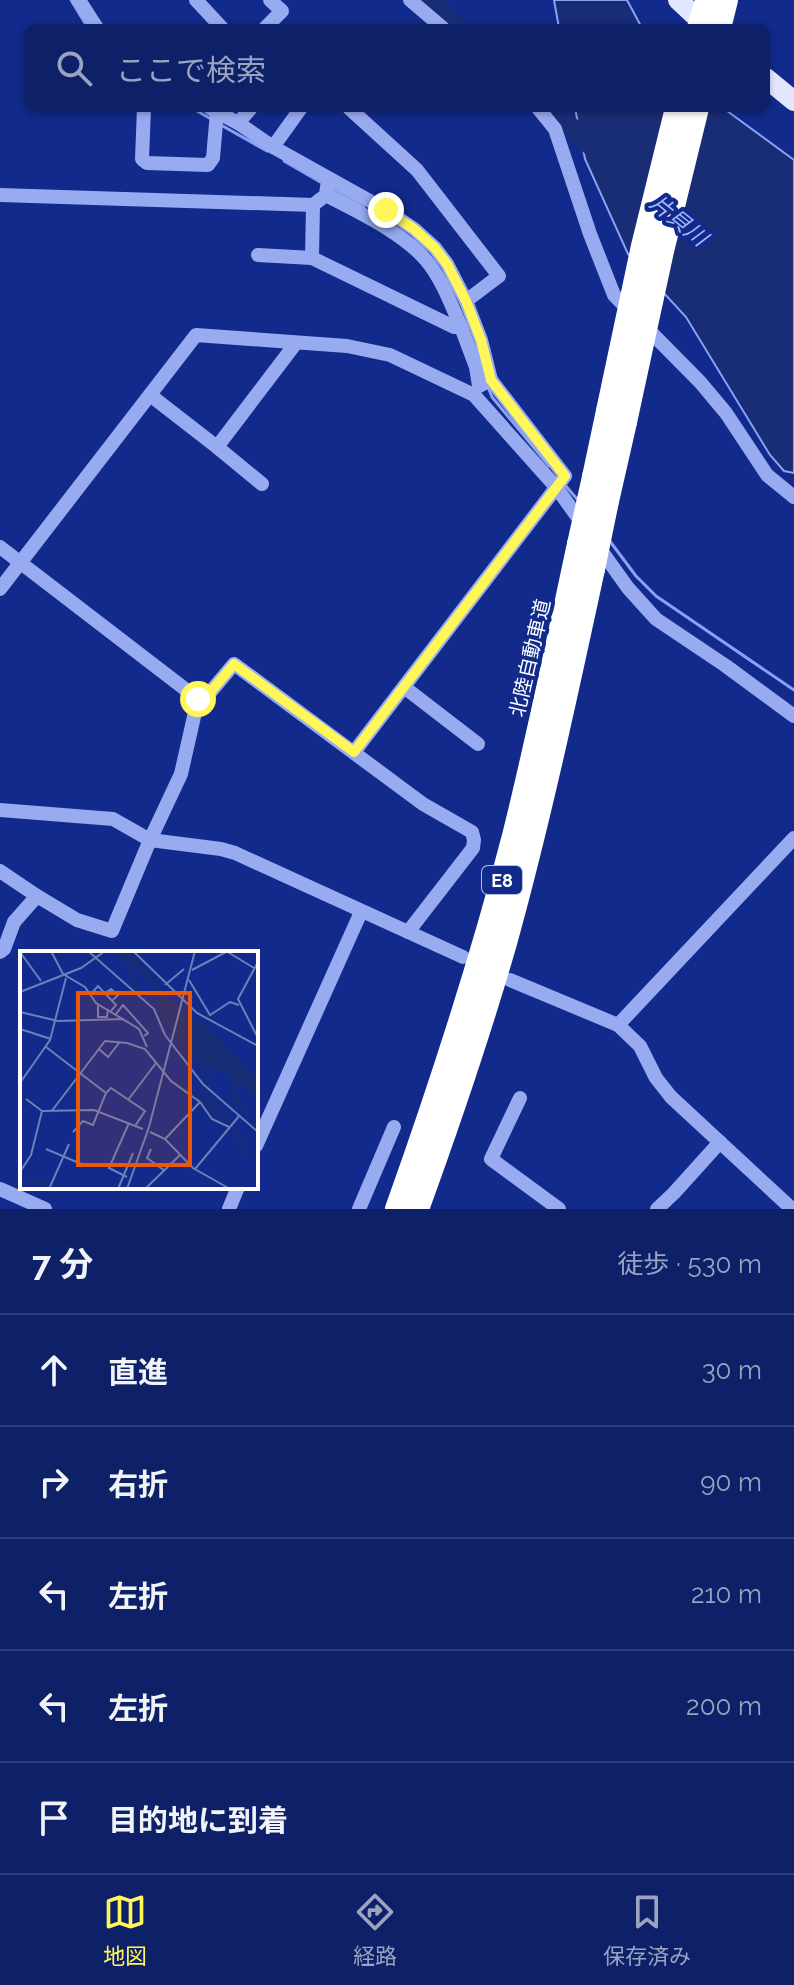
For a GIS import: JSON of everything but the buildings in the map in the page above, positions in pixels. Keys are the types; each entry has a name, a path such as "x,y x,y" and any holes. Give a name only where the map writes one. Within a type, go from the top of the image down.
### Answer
{"highway":[{"path":"703,24 719,9"},
{"name":"北陸自動車道","path":"417,1209 478,1034 535,829 607,501 616,416 643,246 676,112"},
{"name":"北陸自動車道","path":"397,1209 455,1043 484,946 514,834 594,477 616,416 662,251 696,112"}],"main road":[{"path":"678,0 704,24"},
{"path":"770,81 794,101"}],"street":[{"path":"196,0 218,24"},
{"path":"269,24 282,11 270,0"},
{"path":"410,0 438,24"},
{"path":"85,3 95,24"},
{"path":"144,112 142,159 147,163 208,165 213,158 213,112"},
{"path":"217,112 386,210 435,248 466,301 481,340 482,387"},
{"path":"238,123 248,112"},
{"path":"273,147 298,112"},
{"path":"353,112 417,170 499,276 466,301"},
{"path":"541,112 555,129 614,295 700,382 726,413 767,475 794,497"},
{"path":"0,195 313,205 326,195 329,178"},
{"path":"326,195 404,240 426,261 446,292 482,387 628,588 656,619 794,716"},
{"path":"312,258 313,205"},
{"path":"258,255 312,258 454,327 461,327"},
{"path":"0,589 196,335 347,346 390,355 482,387 565,476 354,752"},
{"path":"217,447 296,343"},
{"path":"150,395 262,484"},
{"path":"0,547 198,699"},
{"path":"198,699 207,696 234,664 423,804 472,832 473,848 408,932"},
{"path":"404,687 478,744"},
{"path":"0,871 77,920 112,931 181,774 198,699"},
{"path":"0,810 113,819 150,840 235,853 463,957"},
{"path":"618,1025 794,838"},
{"path":"0,952 14,922 37,896"},
{"path":"258,1142 361,912"},
{"path":"510,980 618,1025 640,1046 656,1078 671,1097 792,1209"},
{"path":"520,1098 491,1159 559,1209"},
{"path":"359,1209 394,1127"},
{"path":"657,1209 720,1142"},
{"path":"0,1189 45,1209"},
{"path":"229,1209 237,1189"}],"water":[{"path":"554,0 627,0 640,24 558,24"},
{"path":"576,112 728,112 794,160 794,473 784,471 770,455 686,317 628,254 585,159"}],"waterway":[{"path":"71,0 86,24"},
{"name":"片貝川","path":"429,0 455,24"},
{"path":"199,112 211,119"},
{"name":"片貝川","path":"554,112 599,153"},
{"path":"221,125 267,151"},
{"path":"284,161 322,183"},
{"path":"332,189 364,207"},
{"path":"488,387 492,397 549,466"},
{"path":"564,484 577,499"},
{"path":"609,540 636,576 656,596 794,690"}],"route":[{"path":"198,699 207,696 234,664 354,752 565,476 491,380 481,340 447,264 414,229 386,210"}]}
